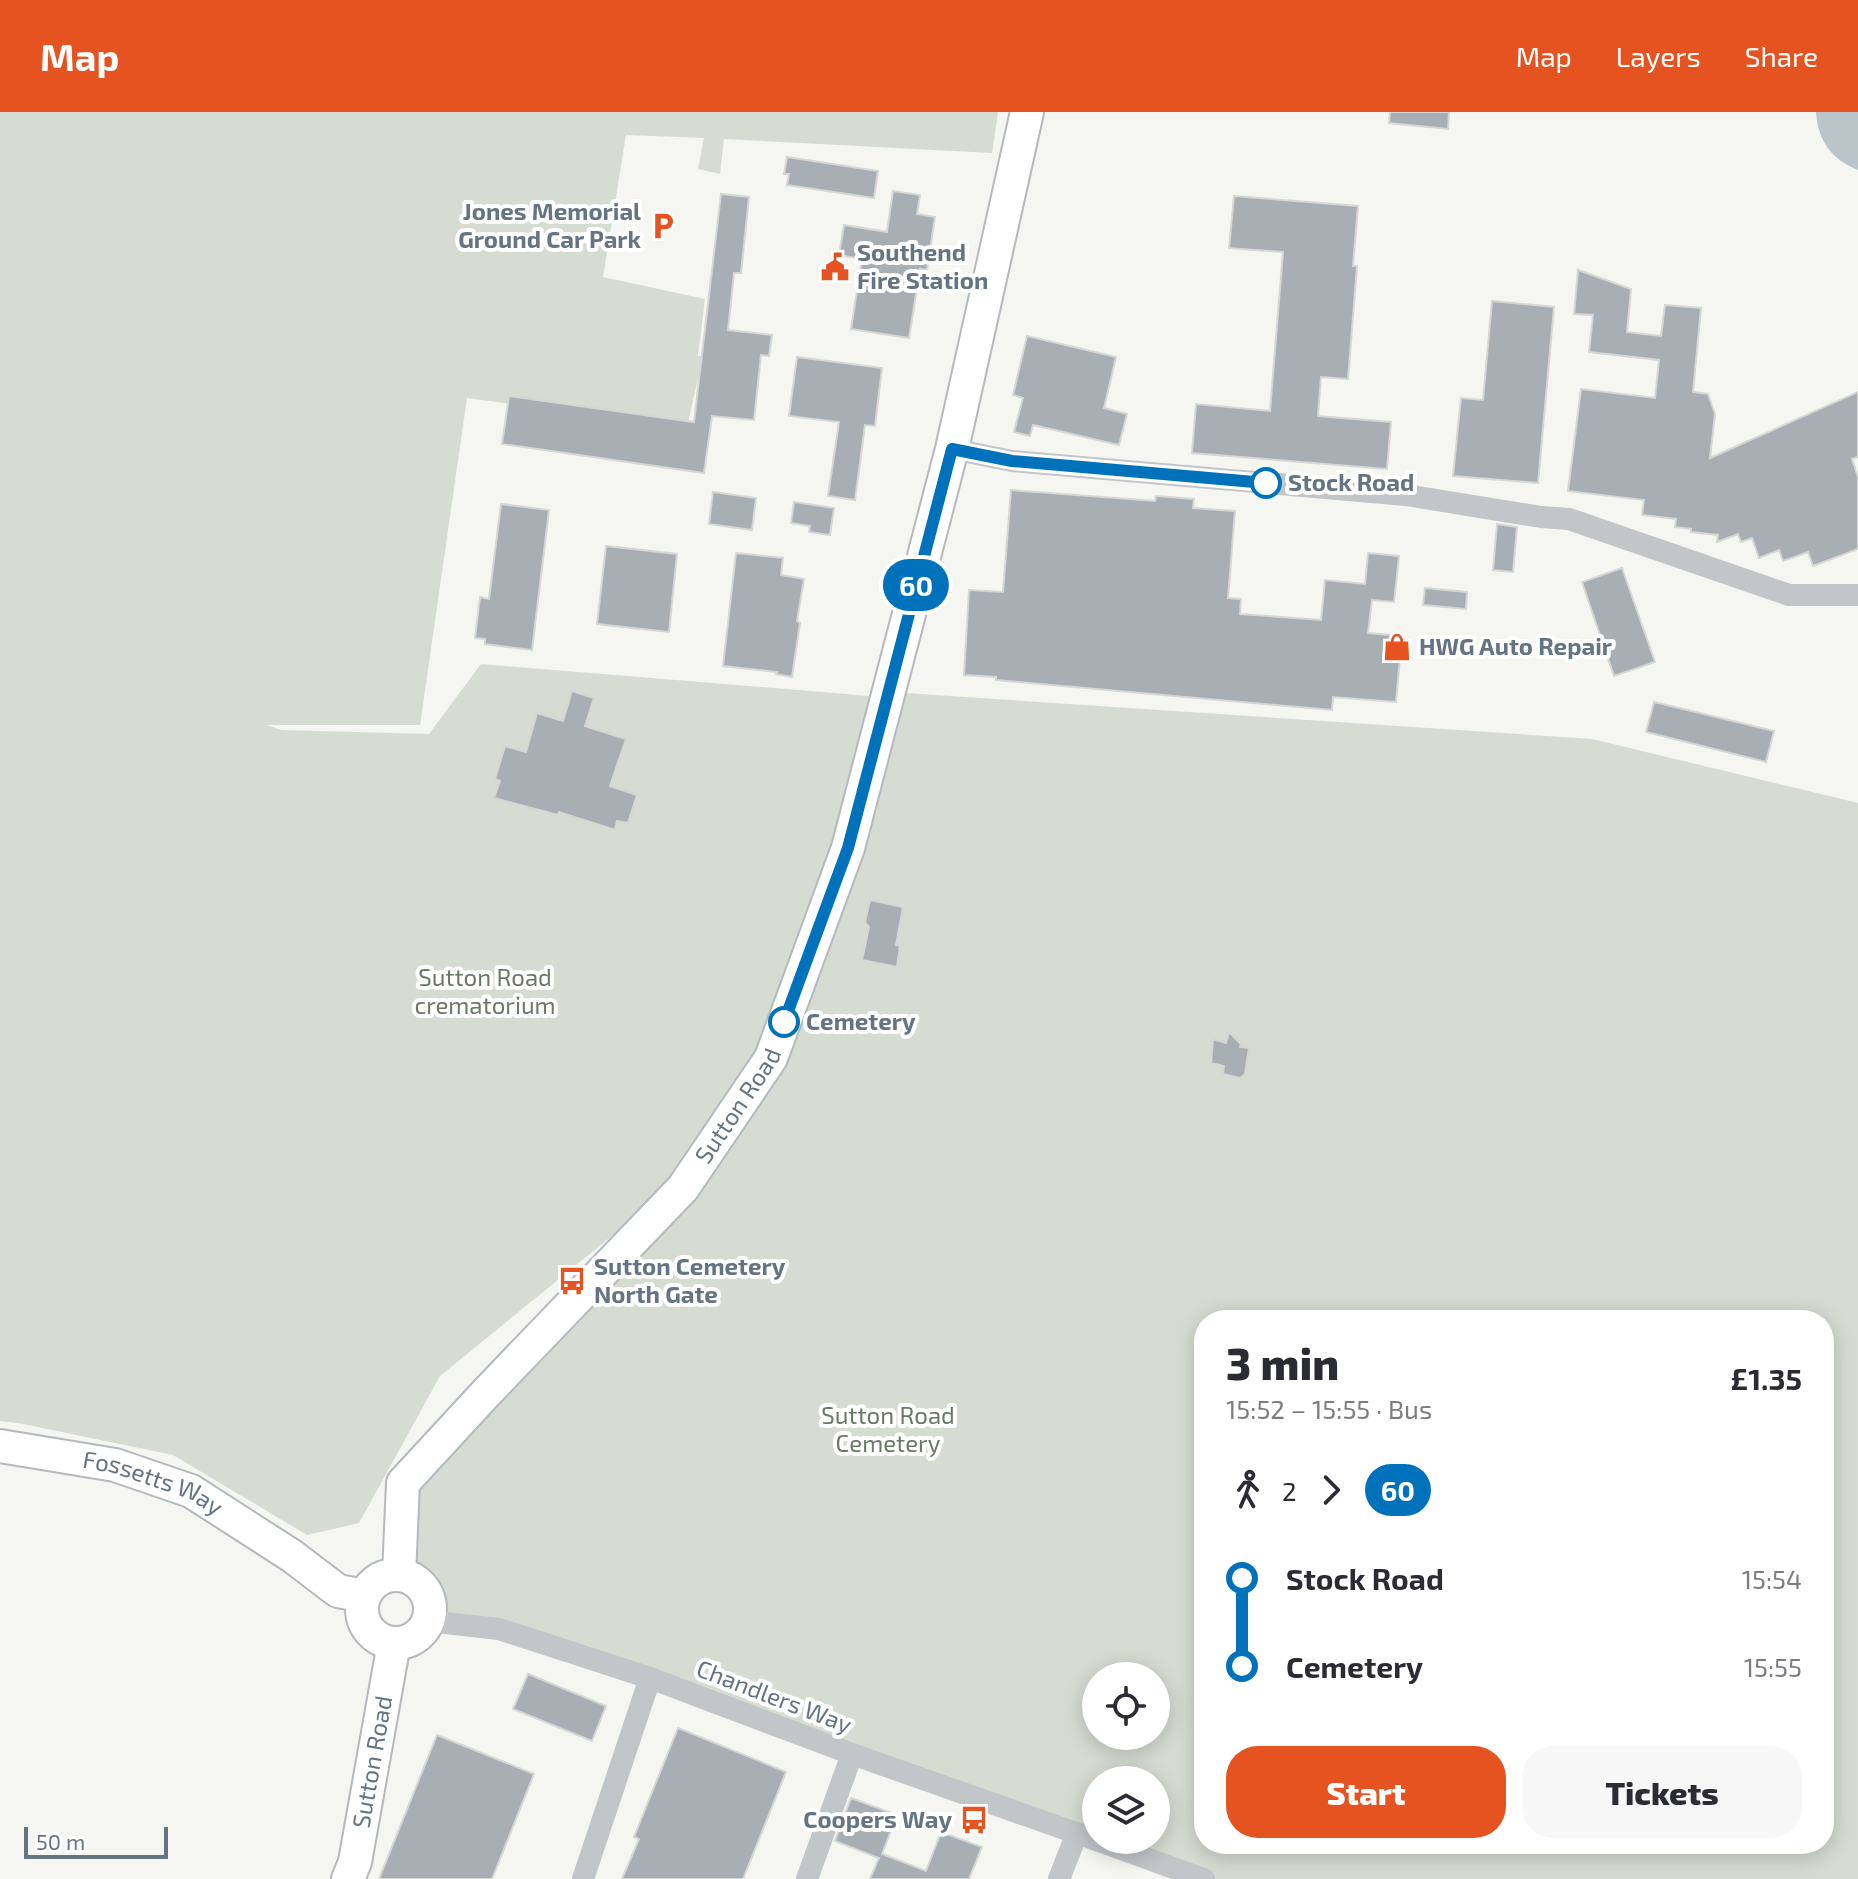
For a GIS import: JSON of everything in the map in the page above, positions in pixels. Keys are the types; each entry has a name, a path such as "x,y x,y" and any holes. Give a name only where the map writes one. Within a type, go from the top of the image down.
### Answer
{"street":[{"name":"Sutton Road","path":"348,1879 355,1862 394,1643 373,1634 362,1616 380,1584 403,1483 683,1188 771,1058 848,848 952,449 1027,112"},
{"path":"952,449 1012,461 1406,495 1569,519 1789,595 1858,595"},
{"name":"Fossetts Way","path":"0,1446 115,1465 191,1491 292,1556 338,1591 380,1584"},
{"path":"380,1584 418,1582 429,1600 428,1621 418,1635 406,1642 394,1643"},
{"name":"Chandlers Way","path":"428,1621 499,1629 650,1678 1082,1835"},
{"path":"583,1879 650,1678"},
{"path":"807,1879 852,1754"},
{"path":"1059,1879 1082,1849"},
{"name":"Chandlers Way","path":"1134,1854 1204,1879"}],"green space":[{"name":"Sutton Road crematorium","path":"0,112 998,112 992,153 724,139 720,174 698,169 704,138 626,135 603,277 705,299 698,356 703,356 687,427 467,398 420,725 267,725 281,730 429,734 481,664 882,697 801,940 756,1052 667,1191 440,1376 359,1523 307,1535 173,1455 0,1421"},
{"name":"Sutton Road Cemetery","path":"890,692 1592,739 1858,803 1858,1879 1204,1879 1135,1854 1170,1854 1170,1766 1082,1766 1082,1835 650,1678 428,1621 424,1591 415,1582 399,1575 403,1483 683,1188 771,1058"}],"shaded area":[{"path":"1816,112 1858,112 1858,170 1840,160 1828,148 1820,132"}],"building":[{"path":"1390,112 1449,112 1448,129 1389,123"},
{"path":"787,157 878,171 874,198 787,185 789,174 784,174"},
{"path":"893,191 920,195 917,214 935,217 927,270 920,269 909,338 851,329 862,259 839,255 844,225 887,232"},
{"path":"721,194 749,197 741,273 734,273 728,330 772,335 769,356 761,355 754,420 712,416 704,473 502,444 509,396 694,422"},
{"path":"1234,196 1358,206 1353,266 1357,266 1348,379 1321,377 1318,416 1391,422 1387,469 1192,453 1196,404 1270,411 1283,252 1229,248"},
{"path":"1578,270 1631,289 1627,332 1661,336 1665,305 1701,308 1693,392 1708,394 1715,414 1710,458 1858,392 1858,457 1852,459 1858,477 1858,549 1813,566 1808,552 1783,561 1779,550 1759,558 1752,538 1741,542 1738,534 1717,542 1718,535 1675,527 1676,519 1642,515 1644,500 1568,491 1581,389 1655,398 1659,360 1589,352 1593,315 1574,314"},
{"path":"1492,301 1554,307 1538,483 1453,476 1461,398 1483,400"},
{"path":"1027,336 1116,357 1104,408 1127,414 1119,445 1033,425 1030,436 1014,432 1023,398 1013,395"},
{"path":"797,357 882,368 875,426 865,425 855,500 828,496 839,422 789,416"},
{"path":"1011,490 1155,501 1156,496 1194,499 1193,508 1235,511 1228,598 1241,599 1240,614 1321,620 1325,580 1365,584 1368,553 1399,556 1394,602 1372,600 1368,633 1402,636 1396,702 1333,697 1332,710 964,675 969,590 1003,592"},
{"path":"713,492 756,498 752,530 709,524"},
{"path":"794,502 834,508 830,535 809,532 810,526 791,523"},
{"path":"501,504 549,510 532,650 485,644 485,639 475,638 480,597 489,599"},
{"path":"1497,524 1517,527 1513,572 1493,570"},
{"path":"606,546 677,554 669,632 597,624"},
{"path":"736,553 783,558 781,575 804,579 792,677 777,672 723,666"},
{"path":"1622,568 1655,662 1614,676 1582,582"},
{"path":"1425,588 1467,592 1466,609 1423,605"},
{"path":"572,691 594,698 585,726 626,739 610,786 637,795 628,823 617,821 615,830 559,812 558,815 494,798 500,781 495,779 505,746 526,752 537,713 563,721"},
{"path":"1654,702 1774,731 1766,762 1646,732"},
{"path":"870,900 903,907 896,945 900,946 897,967 862,960 869,927 865,922"},
{"path":"1229,1032 1241,1044 1240,1047 1249,1048 1245,1074 1240,1078 1223,1074 1224,1066 1211,1063 1213,1039 1226,1043"},
{"path":"528,1674 606,1706 592,1741 513,1709"},
{"path":"678,1728 786,1772 743,1879 622,1879 639,1839 634,1837"},
{"path":"437,1735 534,1774 492,1879 379,1879"},
{"path":"851,1798 897,1815 882,1854 926,1871 941,1832 982,1847 969,1879 870,1879 879,1858 835,1841"}],"bus line":[{"name":"60","path":"784,1022 848,848 952,449 1012,461 1266,483"}],"place":[{"name":"Jones Memorial Ground Car Park","path":"663,226"},
{"name":"Southend Fire Station","path":"835,267"},
{"name":"Stock Road","path":"1266,483"},
{"name":"HWG Auto Repair","path":"1397,647"},
{"name":"Cemetery","path":"784,1022"},
{"name":"Sutton Cemetery North Gate","path":"572,1281"},
{"name":"Coopers Way","path":"974,1820"}]}
